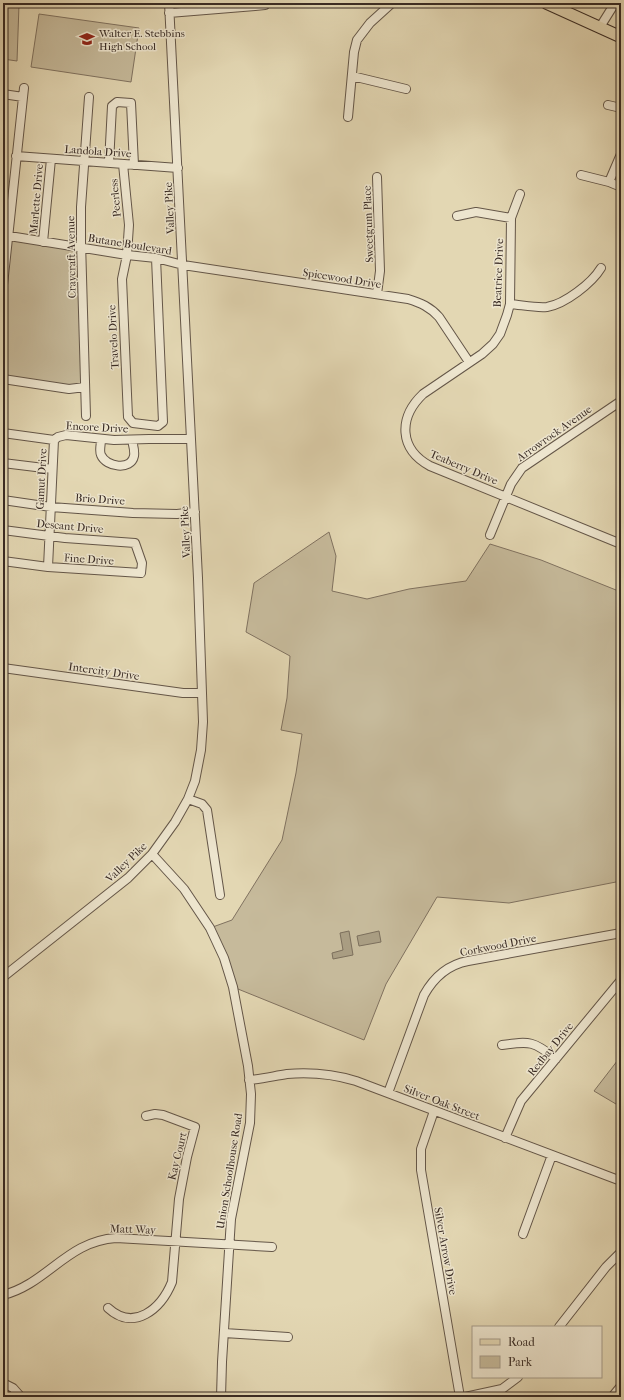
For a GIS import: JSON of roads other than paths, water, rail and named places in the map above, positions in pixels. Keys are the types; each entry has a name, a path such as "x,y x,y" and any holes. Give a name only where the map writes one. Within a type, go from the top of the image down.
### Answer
{"main road":[{"path":"546,3 621,38"}],"street":[{"name":"Valley Pike","path":"3,977 128,878 152,854 175,822 188,799 196,775 201,750 203,722 195,512 169,3"},
{"path":"170,13 265,5 265,3"},
{"path":"348,117 354,52 357,40 370,23 392,3"},
{"path":"600,27 615,3"},
{"path":"352,76 406,89"},
{"path":"3,285 6,236 12,201 24,88"},
{"path":"3,94 23,98"},
{"name":"Craycraft Avenue","path":"86,416 81,207 88,97"},
{"path":"109,163 112,106 117,102 131,103 134,165"},
{"path":"608,105 621,108"},
{"path":"609,182 621,154"},
{"name":"Landola Drive","path":"16,156 178,168"},
{"name":"Marlette Drive","path":"43,242 51,159"},
{"name":"Peerless","path":"123,164 129,225 127,254"},
{"path":"581,175 609,182 621,187"},
{"name":"Sweetgum Place","path":"377,177 380,271 377,294"},
{"name":"Beatrice Drive","path":"469,362 482,354 493,344 504,325 510,304 511,218 520,194"},
{"path":"457,216 476,212 511,218"},
{"name":"Butane Boulevard","path":"6,236 156,258 183,265"},
{"name":"Travelo Drive","path":"127,254 122,279 128,417 133,423 158,426 163,422 156,258"},
{"name":"Spicewood Drive","path":"183,265 408,299 428,307 439,317 469,362"},
{"path":"510,304 541,307 554,305 592,280 601,268"},
{"name":"Teaberry Drive","path":"469,362 423,394 416,401 408,414 405,429 412,451 424,463 621,544"},
{"path":"3,379 69,389 85,387"},
{"name":"Arrowrock Avenue","path":"490,535 505,496 515,477 525,466 621,401"},
{"name":"Encore Drive","path":"3,433 54,440 58,437 66,435 102,440 132,440 149,438 191,439"},
{"name":"Gamut Drive","path":"48,567 54,440"},
{"path":"102,440 100,454 110,463 118,466 128,464 133,460 134,454 132,440"},
{"path":"3,463 52,469"},
{"name":"Brio Drive","path":"3,500 51,507 177,514 195,512"},
{"name":"Descant Drive","path":"3,530 50,536 135,543"},
{"name":"Fine Drive","path":"3,561 48,567 141,573 142,563 135,543"},
{"name":"Intercity Drive","path":"3,668 183,693 202,693"},
{"path":"188,799 202,804 207,810 220,895"},
{"name":"Union Schoolhouse Road","path":"152,854 184,889 195,904 210,928 224,958 237,1005 250,1080 250,1123 234,1198 229,1245 221,1397"},
{"name":"Corkwood Drive","path":"388,1093 424,995 433,980 445,970 468,961 621,933"},
{"name":"Redbay Drive","path":"505,1138 521,1101 621,980"},
{"path":"502,1045 520,1042 535,1044 556,1059"},
{"name":"Silver Oak Street","path":"250,1080 287,1074 326,1074 356,1081 621,1181"},
{"name":"Silver Arrow Drive","path":"434,1111 421,1149 421,1170 460,1397"},
{"name":"Kay Court","path":"146,1116 155,1114 164,1115 195,1127 181,1186 176,1215 175,1242"},
{"path":"523,1234 552,1155"},
{"name":"Matt Way","path":"3,1295 29,1284 74,1251 105,1239 116,1238 272,1247"},
{"path":"108,1308 115,1315 123,1318 138,1317 154,1309 168,1293 172,1282 175,1242"},
{"path":"560,1326 606,1267 621,1252"},
{"path":"224,1333 288,1336"},
{"path":"465,1397 502,1389 517,1378"},
{"path":"3,1383 14,1388 21,1397"},
{"path":"612,1397 621,1386"}],"place":[{"name":"Walter E. Stebbins High School","path":"87,39"}]}
